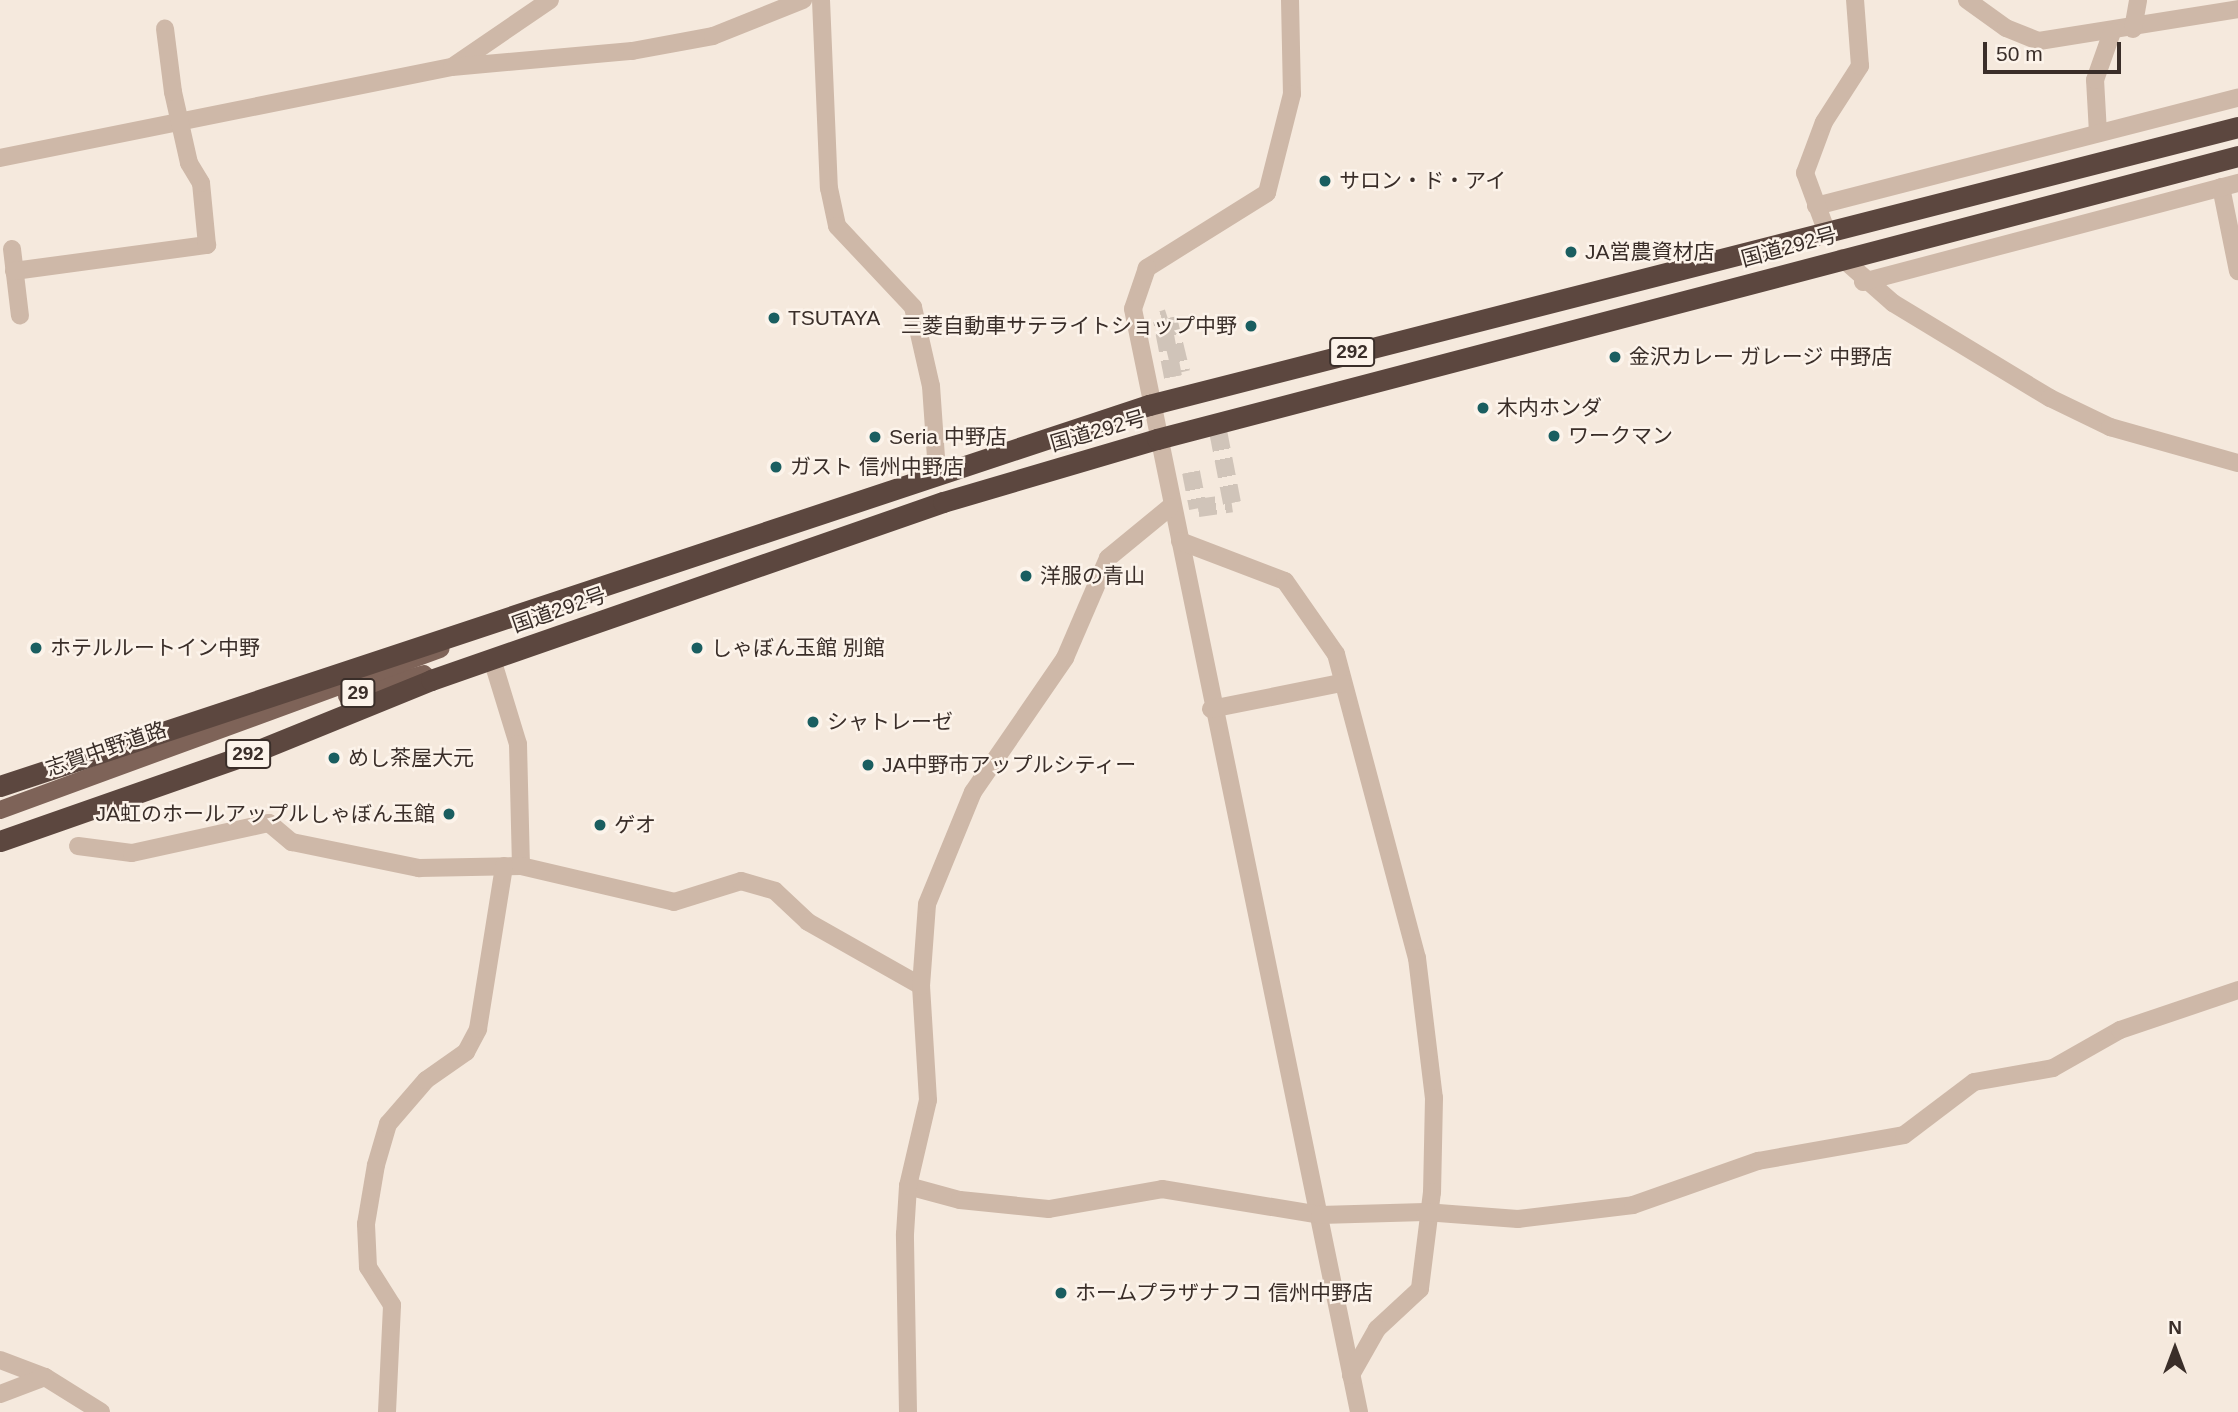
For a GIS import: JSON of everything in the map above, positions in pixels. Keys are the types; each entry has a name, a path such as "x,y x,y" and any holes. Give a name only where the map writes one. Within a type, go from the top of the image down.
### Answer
{"highway":[{"name":"国道292号","path":"0,786 482,631 937,472 1149,405 1826,230 2238,127"},
{"name":"国道292号","path":"0,841 492,659 943,502 1157,439 2238,156"}],"main road":[{"name":"29","path":"226,732 482,631"},
{"name":"29","path":"226,732 492,659"},
{"name":"志賀中野道路","path":"0,810 226,732"}],"street":[{"path":"452,67 550,0"},
{"path":"0,158 182,125 452,67 632,51 713,36 803,0"},
{"path":"821,0 829,188 837,226 914,307 931,386 937,472"},
{"path":"1290,0 1292,94 1266,193 1147,268 1133,309 1149,405 1170,507 1180,541 1211,709 1320,1215 1359,1412"},
{"path":"1826,230 1805,173 1812,148 1862,58 1855,0"},
{"path":"1967,0 2006,28 2039,41 2133,29 2238,9"},
{"path":"2133,29 2138,0"},
{"path":"14,271 207,245 201,183 182,125 165,29"},
{"path":"2098,133 2095,80 2112,32"},
{"path":"1816,206 2238,98"},
{"path":"1863,282 2230,185 2238,271"},
{"path":"12,249 20,316"},
{"path":"1842,258 1863,282 2110,427 2238,463"},
{"path":"908,1412 908,1186 928,1100 921,986 927,904 973,792 1065,657 1108,558 1170,507"},
{"path":"1180,541 1285,581 1336,654 1341,682 1417,958 1434,1098 1432,1192 1425,1212 1420,1289 1377,1329 1351,1375"},
{"path":"387,1412 392,1304 368,1267 366,1224 376,1165 388,1124 426,1080 466,1052 478,1029 512,866 518,744 492,659"},
{"path":"1211,709 1341,682"},
{"path":"78,846 132,853 269,823 292,842 419,867 512,866 674,902 741,881 775,891 808,922 921,986"},
{"path":"908,1186 960,1199 1049,1209 1162,1189 1320,1215 1425,1212 1518,1219 1633,1205 1758,1161 1904,1135 1974,1082 2053,1068 2120,1030 2238,990"},
{"path":"0,1360 45,1377 101,1412"},
{"path":"0,1394 45,1377"}],"tunnel":[{"path":"1173,377 1162,320 1168,318 1181,372"},
{"path":"1191,472 1198,508 1232,503 1218,431"}],"place":[{"name":"サロン・ド・アイ","path":"1325,181"},
{"name":"JA営農資材店","path":"1571,252"},
{"name":"TSUTAYA","path":"774,318"},
{"name":"三菱自動車サテライトショップ中野","path":"1251,326"},
{"name":"金沢カレー ガレージ 中野店","path":"1615,357"},
{"name":"木内ホンダ","path":"1483,408"},
{"name":"ワークマン","path":"1554,436"},
{"name":"Seria 中野店","path":"875,437"},
{"name":"ガスト 信州中野店","path":"776,467"},
{"name":"洋服の青山","path":"1026,576"},
{"name":"ホテルルートイン中野","path":"36,648"},
{"name":"しゃぼん玉館 別館","path":"697,648"},
{"name":"シャトレーゼ","path":"813,722"},
{"name":"めし茶屋大元","path":"334,758"},
{"name":"JA中野市アップルシティー","path":"868,765"},
{"name":"JA虹のホールアップルしゃぼん玉館","path":"449,814"},
{"name":"ゲオ","path":"600,825"},
{"name":"ホームプラザナフコ 信州中野店","path":"1061,1293"}]}
